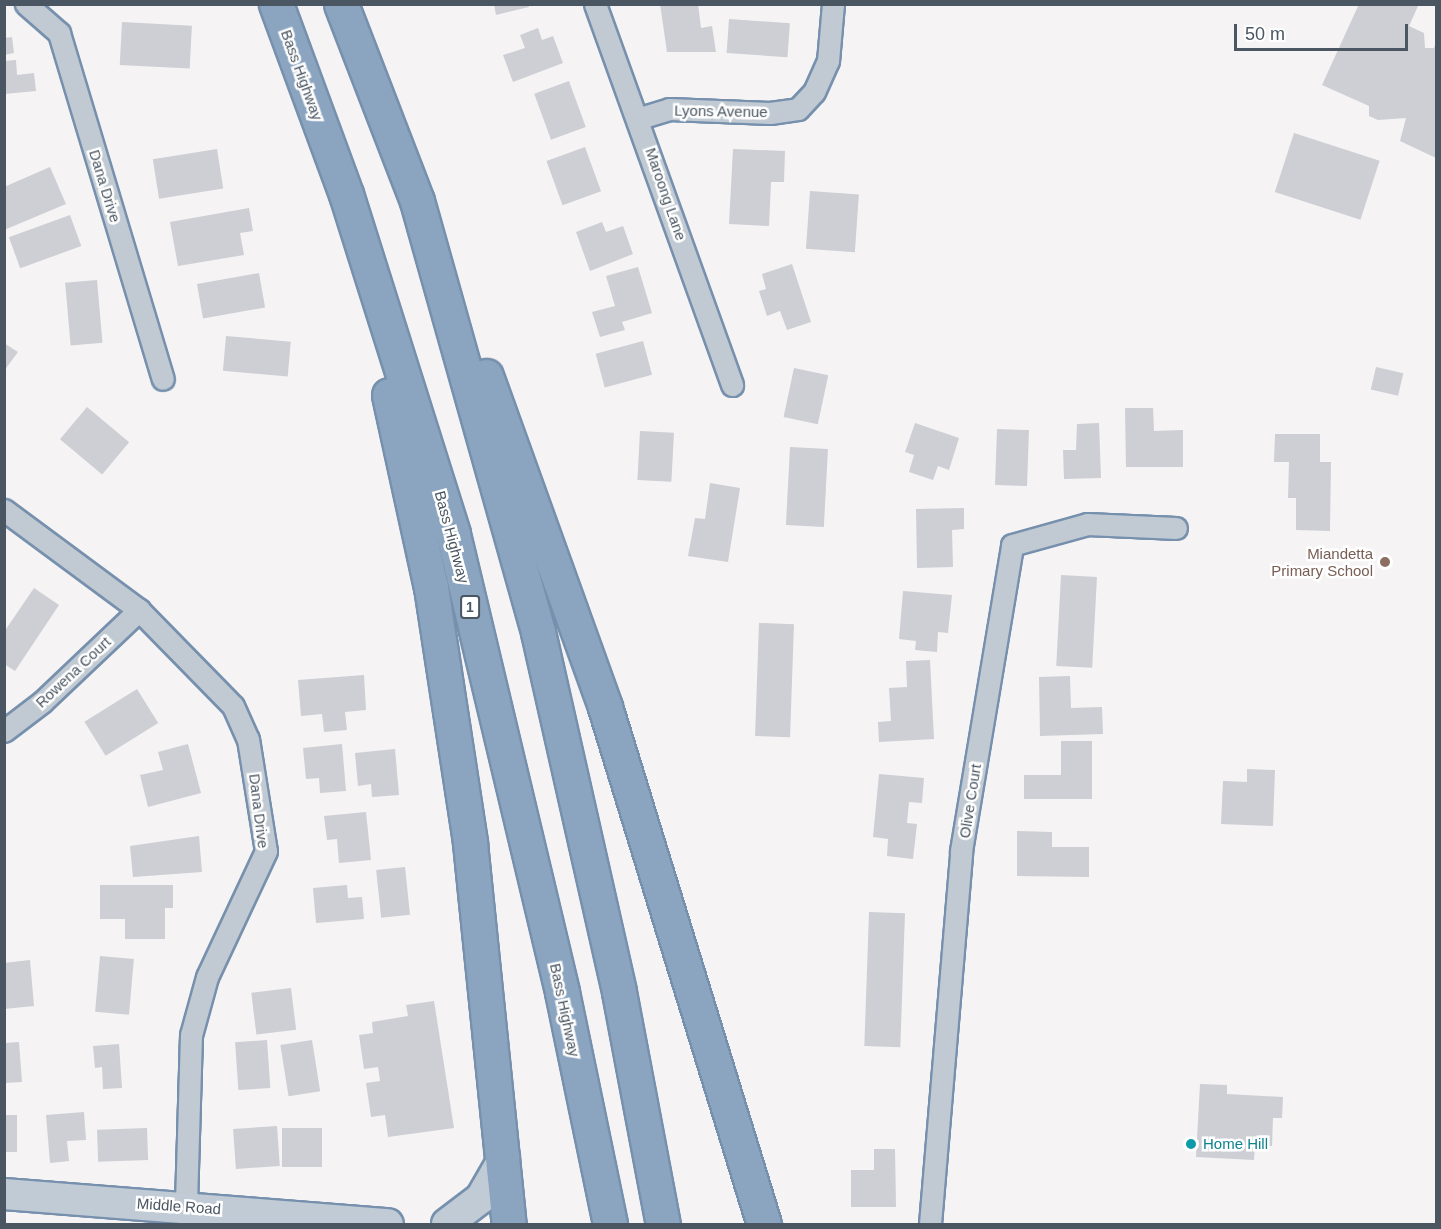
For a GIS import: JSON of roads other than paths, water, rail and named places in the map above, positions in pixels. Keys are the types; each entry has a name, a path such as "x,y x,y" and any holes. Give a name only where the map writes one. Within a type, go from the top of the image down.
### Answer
{"highway":[{"name":"Bass Highway","path":"276,4 346,194 453,534 562,992 610,1224"},
{"path":"341,4 502,418 602,696 764,1224"},
{"path":"346,194 431,587 470,843 509,1224"},
{"path":"417,201 538,632 619,992 663,1224"}],"main road":[{"path":"447,1224 481,1198 504,1158"},
{"name":"Middle Road","path":"4,1194 186,1206 388,1224"}],"street":[{"name":"Dana Drive","path":"26,4 58,33 163,379"},
{"name":"Maroong Lane","path":"596,4 640,118 732,385"},
{"name":"Lyons Avenue","path":"640,118 669,109 770,113 798,109 814,92 828,61 833,4"},
{"name":"Dana Drive","path":"4,510 139,610 233,706 248,739 266,851 207,977 190,1035 186,1206"},
{"name":"Olive Court","path":"930,1224 962,851 1012,545 1087,524 1176,528"},
{"name":"Rowena Court","path":"4,731 42,702 139,610"}],"place":[{"name":"Miandetta Primary School","path":"1385,562"},
{"name":"Home Hill","path":"1191,1144"}]}
